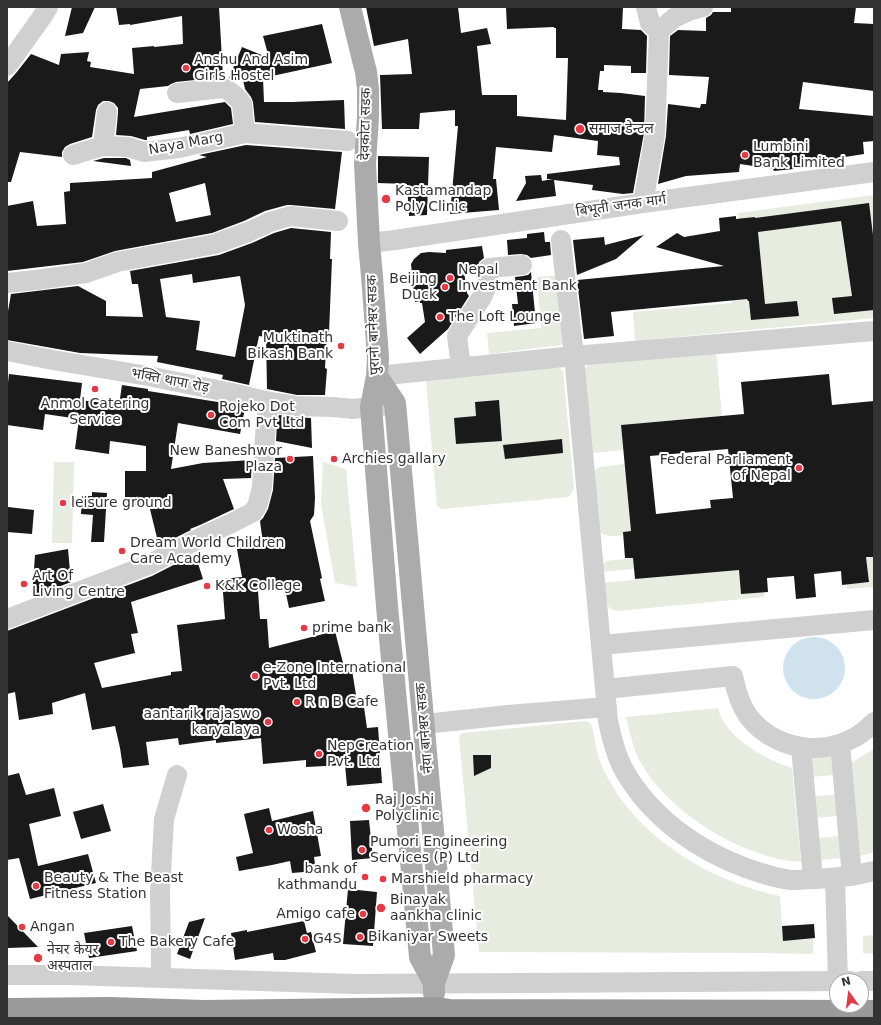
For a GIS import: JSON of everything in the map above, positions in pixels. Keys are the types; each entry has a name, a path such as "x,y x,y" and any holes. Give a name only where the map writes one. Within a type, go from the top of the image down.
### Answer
{"highway":[{"path":"7,1009 110,1008 212,1011 435,1013 450,1010 813,1014 829,1013"}],"main road":[{"name":"देवकोटा सडक","path":"350,7 366,72 368,116 365,164 369,243"},
{"name":"पुरानो बानेश्वर सडक","path":"369,243 378,357 377,376 371,407"},
{"path":"377,376 396,403"},
{"name":"नँया बानेश्वर सडक","path":"396,403 444,955 434,983"},
{"name":"नँया बानेश्वर सडक","path":"371,407 387,606 420,957 434,983"},
{"path":"434,983 435,1013"}],"street":[{"path":"7,66 48,7"},
{"path":"646,7 650,23 659,31"},
{"path":"643,203 655,134 659,31 674,18 703,7"},
{"path":"177,93 223,88 226,89 242,104 245,134"},
{"path":"103,146 107,112"},
{"name":"Naya Marg","path":"73,155 103,146 128,147 144,152 179,148 245,134 348,141"},
{"name":"बिभूती जनक मार्ग","path":"369,243 643,203 874,172"},
{"path":"7,283 86,273 117,262 215,244 270,222 290,216 338,221"},
{"path":"561,240 574,356 608,721 614,747 624,771 639,794 656,813 676,829 717,855 756,872 788,880 800,880 844,877 874,871"},
{"path":"461,367 457,336 482,297 488,283 489,268 522,265"},
{"path":"377,376 574,356 874,331"},
{"name":"भक्ति थापा रोड़","path":"7,351 148,376 270,402 296,406 353,409 396,403"},
{"path":"7,619 148,565 253,512 257,506 262,487 266,420 270,402"},
{"path":"601,645 874,620"},
{"path":"425,724 500,716 733,676 741,704 748,716 769,735 781,742 800,747 823,748 850,740 862,733 874,722"},
{"path":"838,973 844,877 840,744"},
{"path":"800,747 813,879"},
{"path":"161,966 160,892 164,819 176,775"},
{"path":"7,975 77,975 355,984 829,981"}],"shaded area":[{"path":"874,195 874,318 635,341 633,312 732,303 730,255 742,253 738,213"},
{"path":"561,275 568,340 561,345 489,354 487,333 541,328 537,277"},
{"path":"716,351 722,416 621,425 623,450 591,453 584,371 589,364"},
{"path":"556,366 563,371 574,487 572,493 568,497 442,509 437,506 426,381 429,378"},
{"name":"leisure ground","path":"54,462 74,462 72,543 52,543"},
{"path":"323,462 346,469 357,587 335,583 321,504"},
{"path":"625,464 631,531 623,532 623,535 607,535 598,530 594,471 599,467"},
{"path":"866,557 874,557 874,587 847,589 847,584 869,582"},
{"path":"633,558 634,569 602,572 602,565 606,561"},
{"path":"739,569 741,594 764,592 764,597 617,611 609,607 607,604 603,583"},
{"path":"718,708 722,719 737,738 770,759 792,768 801,862 779,859 756,852 733,843 710,830 689,816 670,799 654,781 638,758 630,735 626,717"},
{"path":"586,721 592,727 599,758 607,777 623,802 640,822 660,840 682,856 706,869 730,881 755,890 780,896 783,940 813,939 813,954 479,952 459,736 463,733"},
{"path":"874,749 874,852 860,856 851,763"},
{"path":"831,753 833,775 812,777 810,755"},
{"path":"835,795 837,816 816,818 814,796"},
{"path":"839,836 841,858 820,860 818,838"},
{"path":"874,935 874,954 863,953 863,936"}],"water":[{"path":"814,637 826,639 836,646 843,656 845,668 843,680 836,690 826,697 814,699 802,697 792,690 785,680 783,668 785,656 792,646 802,639"}],"building":[{"path":"72,7 95,7 83,33 65,36"},
{"path":"116,7 219,7 223,77 176,82 168,86 140,89 134,117 225,102 231,108 233,124 190,134 189,130 147,137 147,140 131,136 116,135 118,108 114,103 103,101 98,105 96,110 92,137 65,147 62,152 62,157 20,152 11,182 7,182 7,83 31,54 59,65 61,54 89,52 87,61 91,62 90,67 134,74 132,48 183,44 182,16 130,25 119,25"},
{"path":"366,7 458,7 461,33 487,28 491,44 477,46 482,95 517,95 517,116 566,120 568,58 556,58 556,28 507,29 506,7 623,7 622,29 641,30 647,36 646,73 631,73 631,66 604,65 604,71 600,71 598,90 603,90 603,92 645,96 644,133 633,193 623,194 592,190 593,185 554,180 556,196 516,201 526,183 525,176 541,175 542,181 553,179 547,179 547,174 620,165 619,157 597,155 598,141 554,135 552,152 496,147 493,179 496,179 499,210 450,214 458,126 455,126 455,110 420,113 419,129 382,129 380,75 412,74 408,39 374,46"},
{"path":"731,7 856,7 854,23 874,24 874,91 803,82 799,109 874,116 874,141 863,142 864,154 845,157 845,160 802,163 803,168 774,171 773,169 740,164 739,172 686,176 658,184 666,136 668,104 700,108 701,104 706,104 709,77 669,75 670,36 678,30 706,31 706,18 713,12 731,12"},
{"path":"322,24 332,63 263,78 264,102 344,100 345,129 255,122 253,102 245,89 243,80 234,80 229,78 242,47 269,58 263,36"},
{"path":"246,145 342,152 335,209 287,205 265,211 212,233 115,251 83,262 7,271 7,206 33,201 37,226 66,224 64,192 70,191 70,183 152,178 152,172 207,157 199,155","holes":["205,183 211,215 176,222 169,193"]},
{"path":"378,156 429,157 427,215 409,216 407,184 378,183"},
{"path":"104,158 126,158 130,160 131,166 93,161"},
{"path":"869,203 874,235 874,310 834,314 832,298 852,296 841,221 758,232 765,304 797,301 799,316 751,320 749,301 747,299 611,312 614,336 584,339 577,280 724,266 656,247 677,233 684,237 720,231 719,218 736,216 736,219 755,218"},
{"path":"291,228 331,232 330,259 332,259 329,333 327,333 325,368 327,369 325,395 297,395 267,389 266,337 259,336 249,385 222,379 223,375 157,362 158,356 80,353 7,340 7,317 11,294 78,286 106,301 106,316 143,317 138,284 132,284 130,271 219,255 274,233","holes":["192,274 193,283 240,276 245,305 235,357 196,350 200,321 166,317 160,279"]},
{"path":"544,232 545,242 550,242 551,255 531,258 527,255 521,254 508,255 507,240 527,238 527,234"},
{"path":"644,235 616,259 577,275 573,240 604,237 605,245"},
{"name":"Nepal Investment Bank","path":"482,246 484,258 479,262 477,270 464,271 467,293 469,296 448,329 420,354 407,338 425,322 422,303 420,303 420,301 415,302 411,264 421,253 446,253 446,250"},
{"path":"531,272 536,323 514,326 512,304 518,304 515,277 528,275"},
{"path":"9,374 82,383 80,400 119,405 122,385 245,408 240,434 178,423 171,469 203,463 252,460 251,478 223,479 234,509 190,529 191,530 159,546 149,505 125,505 125,471 146,471 146,446 110,441 109,454 75,449 79,419 45,414 43,430 7,425 7,391"},
{"path":"829,374 832,405 874,401 874,557 866,557 869,582 842,585 841,571 814,574 816,597 796,599 794,576 767,578 768,592 741,594 739,570 635,579 633,558 625,558 623,532 631,531 621,425 744,414 741,382","holes":["728,449 733,498 710,500 711,508 656,514 650,456"]},
{"path":"499,400 502,441 456,444 454,418 476,416 475,402"},
{"path":"279,415 311,418 312,448 276,441"},
{"path":"562,439 563,453 505,459 503,445"},
{"path":"313,456 315,498 314,515 310,521 322,578 320,579 325,601 289,608 285,589 258,591 260,619 267,619 269,648 335,631 345,671 352,670 357,701 363,700 367,728 378,727 382,783 347,786 345,765 306,767 306,760 263,764 261,738 216,743 216,740 179,745 178,738 146,742 149,765 123,768 115,726 92,730 85,693 52,703 53,714 19,720 15,692 7,694 7,631 152,576 195,554 203,579 131,602 138,633 131,634 135,653 94,663 102,688 171,675 171,672 182,671 177,625 225,619 222,579 242,577 237,549 263,544 260,521 268,509 273,490 275,458"},
{"path":"92,492 107,493 104,542 91,542 93,515 81,514 82,496 92,496"},
{"path":"8,507 34,510 32,534 7,532"},
{"path":"68,549 71,582 32,597 35,555"},
{"path":"473,755 491,755 491,768 474,776"},
{"path":"19,773 26,795 54,788 61,816 29,824 38,866 88,854 96,883 30,899 19,858 7,860 7,776"},
{"path":"103,804 111,831 81,839 73,812"},
{"path":"269,808 272,821 313,811 321,856 314,857 316,871 292,873 290,861 239,871 236,857 253,853 244,814"},
{"path":"369,820 373,858 352,860 350,821"},
{"path":"348,889 377,892 373,946 343,944"},
{"path":"7,915 38,947 7,948"},
{"path":"205,918 190,959 177,954 189,922"},
{"path":"304,921 307,933 311,932 316,952 285,960 274,960 273,953 235,960 231,933 247,930 247,932"},
{"path":"814,924 815,938 783,941 782,926"},
{"name":"The Bakery Cafe","path":"132,926 137,951 89,958 84,933"}],"place":[{"name":"Anshu And Asim Girls Hostel","path":"186,68"},
{"name":"समाज डेन्टल","path":"580,129"},
{"name":"Lumbini Bank Limited","path":"745,155"},
{"name":"Kastamandap Poly Clinic","path":"386,199"},
{"name":"Nepal Investment Bank","path":"450,278"},
{"name":"Beijing Duck","path":"445,287"},
{"name":"The Loft Lounge","path":"440,317"},
{"name":"Muktinath Bikash Bank","path":"341,346"},
{"name":"Anmol Catering Service","path":"95,389"},
{"name":"Rojeko Dot Com Pvt Ltd","path":"211,415"},
{"name":"New Baneshwor Plaza","path":"290,459"},
{"name":"Archies gallary","path":"334,459"},
{"name":"Federal Parliament of Nepal","path":"799,468"},
{"name":"leisure ground","path":"63,503"},
{"name":"Dream World Children Care Academy","path":"122,551"},
{"name":"Art Of Living Centre","path":"24,584"},
{"name":"K&K College","path":"207,586"},
{"name":"prime bank","path":"304,628"},
{"name":"e-Zone International Pvt. Ltd","path":"255,676"},
{"name":"R n B Cafe","path":"297,702"},
{"name":"aantarik rajaswo karyalaya","path":"268,722"},
{"name":"NepCreation Pvt. Ltd","path":"319,754"},
{"name":"Raj Joshi Polyclinic","path":"366,808"},
{"name":"Wosha","path":"269,830"},
{"name":"Pumori Engineering Services (P) Ltd","path":"362,850"},
{"name":"bank of kathmandu","path":"365,877"},
{"name":"Marshield pharmacy","path":"383,879"},
{"name":"Beauty & The Beast Fitness Station","path":"36,886"},
{"name":"Binayak aankha clinic","path":"381,908"},
{"name":"Amigo cafe","path":"363,914"},
{"name":"Angan","path":"22,927"},
{"name":"Bikaniyar Sweets","path":"360,937"},
{"name":"G4S","path":"305,939"},
{"name":"The Bakery Cafe","path":"111,942"},
{"name":"नेचर केयर अस्पताल","path":"38,958"}]}
